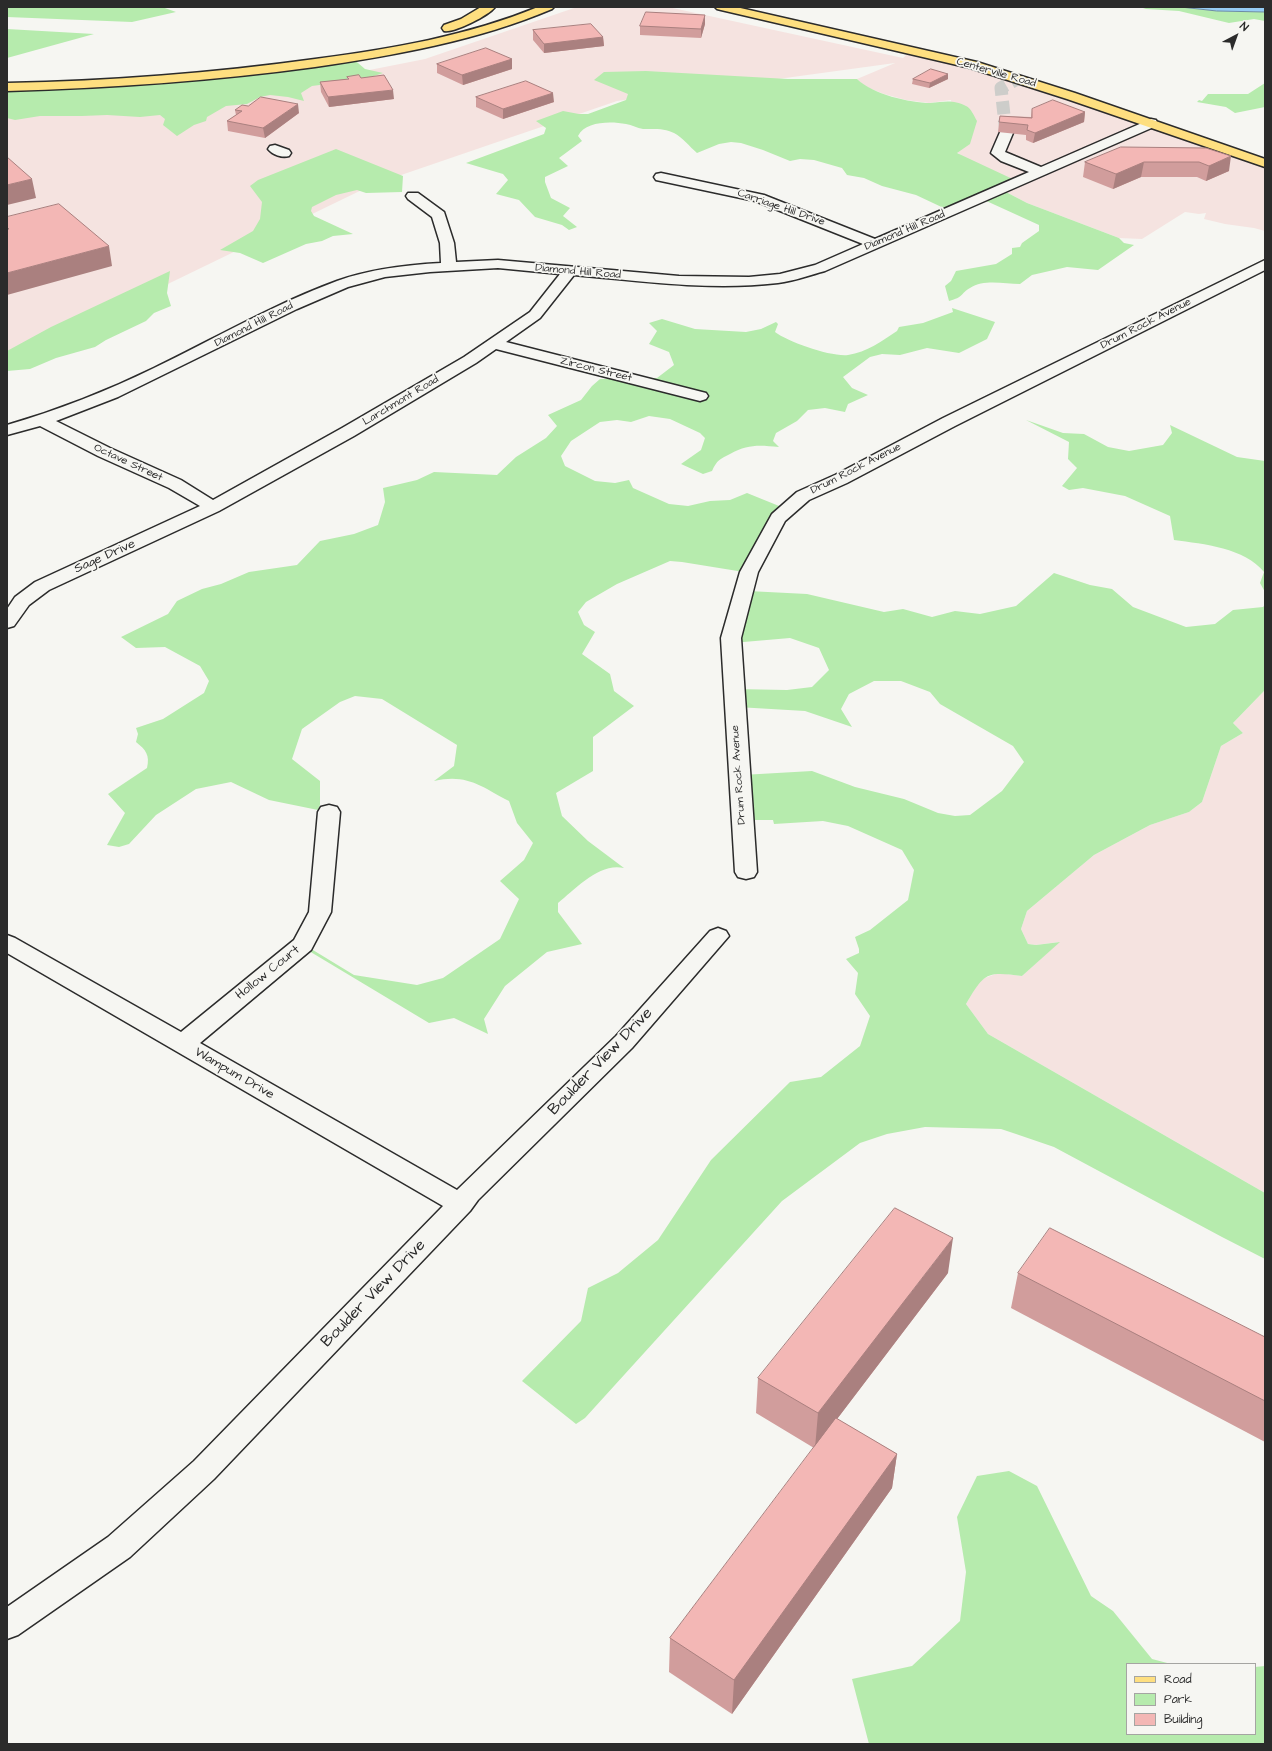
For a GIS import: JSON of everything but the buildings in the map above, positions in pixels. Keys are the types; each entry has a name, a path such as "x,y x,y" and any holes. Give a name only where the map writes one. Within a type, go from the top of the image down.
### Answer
{"main road":[{"path":"7,79 125,74 210,67 304,56 435,32 460,24 489,7"},
{"path":"7,87 104,83 209,76 316,63 395,50 464,35 507,22 548,7"},
{"name":"Centerville Road","path":"721,7 973,65 1156,121 1265,158"},
{"path":"769,7 857,26"},
{"path":"884,44 894,35"},
{"path":"906,49 915,39"},
{"name":"Centerville Road","path":"943,46 1023,70 1265,163"}],"street":[{"name":"Diamond Hill Road","path":"7,430 42,420 119,391 292,306 343,284 384,273 498,264 679,280 749,281 799,274 820,268 1156,121"},
{"path":"1006,133 998,153 1006,158 1042,172"},
{"name":"Carriage Hill Drive","path":"661,177 724,189 759,198 875,244"},
{"path":"413,196 439,215 448,242 449,267"},
{"name":"Drum Rock Avenue","path":"746,872 731,638 749,572 778,518 803,496 841,479 949,422 1265,264"},
{"name":"Larchmont Road","path":"213,507 348,432 470,360 535,315 570,271"},
{"name":"Zircon Street","path":"493,344 700,396"},
{"name":"Octave Street","path":"42,420 104,452 175,484 213,507"},
{"name":"Sage Drive","path":"7,622 22,600 42,586 213,507"},
{"name":"Hollow Court","path":"183,1044 303,945 320,912 329,812"},
{"name":"Boulder View Drive","path":"7,1625 119,1547 204,1470 461,1204 469,1193 624,1042 718,936"},
{"name":"Wampum Drive","path":"7,943 461,1204"}],"shaded area":[{"path":"577,7 668,7 903,58 912,50 958,61 1265,165 1265,231 1204,219 1206,213 1199,214 1185,212 1142,239 1119,238 1027,203 1004,191 957,152 951,100 929,103 906,100 884,94 864,86 857,79 895,63 617,101 372,185 7,362 7,101 183,107 425,59"},
{"path":"1265,690 1265,1193 988,1034 966,1004 980,980 998,973 1022,976 1059,942 1036,945 1028,944 1021,929 1027,911 1094,855 1150,825 1189,812 1202,802 1221,746 1243,733 1233,723"}],"green space":[{"path":"7,7 162,7 176,12 132,22 7,17"},
{"path":"1140,7 1181,7 1217,11 1265,12 1265,21 1254,19 1229,23 1179,11 1146,9"},
{"path":"7,29 94,34 7,58"},
{"path":"351,57 365,69 383,73 365,79 312,86 301,93 304,101 270,95 260,97 247,104 226,106 207,117 206,121 194,125 177,136 163,125 165,119 160,115 140,117 107,115 40,116 15,120 7,118 7,87 92,84"},
{"path":"646,71 788,79 857,79 872,89 892,97 922,103 956,102 969,108 977,121 970,144 957,153 1019,182 1004,191 1027,203 1119,238 1124,243 1134,245 1098,270 1067,267 1032,275 1020,284 988,283 976,285 967,290 960,297 949,301 945,286 951,281 956,271 996,264 1012,254 1012,248 1020,247 1022,243 1039,231 1039,225 982,199 950,211 916,195 882,186 864,178 847,175 842,168 814,160 800,159 790,161 763,150 741,143 731,142 719,144 697,153 680,137 670,131 643,129 620,123 599,123 586,127 578,136 582,141 559,158 568,166 545,177 545,182 551,198 570,208 563,216 577,227 569,230 562,225 535,217 519,200 496,194 508,180 503,174 466,163 544,134 546,128 536,121 563,111 588,114 626,100 628,94 594,80 604,72"},
{"path":"1265,83 1265,107 1235,113 1226,107 1197,102 1199,100 1202,101 1208,94 1248,94"},
{"path":"336,149 403,176 402,192 366,193 357,190 336,195 312,207 311,211 314,216 353,234 333,236 322,241 306,244 263,263 240,253 220,250 253,231 260,219 262,202 250,186 258,180"},
{"path":"170,271 167,293 171,306 154,313 146,321 106,340 95,347 56,358 30,369 7,371 7,351 51,327"},
{"path":"952,308 995,322 987,339 959,353 927,348 900,355 882,354 870,357 843,377 852,388 868,395 848,404 845,412 825,408 808,410 797,421 776,433 773,441 779,447 759,446 742,448 717,462 712,471 703,474 681,464 701,450 705,438 700,433 670,419 649,416 631,422 617,420 600,422 571,441 561,456 565,466 595,481 615,483 629,480 633,488 669,504 688,506 710,501 730,500 747,493 784,508 750,573 670,561 617,584 586,602 578,612 584,625 595,632 582,654 610,674 614,691 634,706 593,737 593,771 556,793 562,816 588,841 624,868 615,867 597,873 580,884 558,903 558,912 582,944 547,952 505,986 484,1019 488,1034 454,1018 429,1023 304,948 308,947 354,975 417,985 443,978 500,939 519,899 500,881 524,860 533,843 517,823 509,801 482,786 465,780 446,779 434,781 454,766 457,745 382,699 355,696 340,702 302,729 292,759 320,781 320,805 318,810 269,800 231,782 196,789 156,815 129,844 119,847 107,845 125,813 108,794 147,768 148,760 146,753 136,742 138,734 136,728 163,719 204,693 209,681 200,666 165,647 136,648 121,637 168,614 177,601 202,589 221,584 249,572 297,565 320,541 354,534 378,525 385,502 383,488 417,480 434,472 497,475 516,457 546,438 557,426 548,415 581,400 592,386 600,379 657,378 674,365 669,352 649,344 657,331 649,323 662,319 695,329 746,332 761,329 776,322 778,324 775,332 781,336 810,348 831,354 848,355 855,354 874,346 897,331 899,327 923,323 953,312"},
{"path":"1026,420 1063,433 1084,434 1108,447 1129,451 1163,445 1172,433 1170,425 1237,457 1265,461 1265,592 1260,583 1264,572 1246,557 1223,548 1174,540 1170,516 1125,496 1083,488 1069,490 1062,486 1077,468 1068,459 1069,442"},
{"path":"1054,573 1090,585 1112,589 1133,607 1186,627 1215,624 1233,610 1263,607 1265,605 1265,690 1233,723 1243,733 1221,746 1202,802 1189,812 1150,825 1094,855 1027,911 1021,929 1028,944 1036,945 1060,942 1022,976 993,974 987,976 977,986 966,1004 988,1034 1265,1193 1265,1259 1054,1147 1001,1129 925,1127 887,1134 860,1143 782,1201 585,1418 576,1424 522,1381 581,1321 588,1288 618,1273 658,1240 711,1160 790,1082 821,1077 860,1046 870,1016 855,994 858,973 846,959 859,953 855,937 870,930 908,900 914,870 902,850 848,826 823,821 774,824 773,820 740,820 742,775 812,771 855,787 904,799 938,813 955,816 970,815 1002,791 1024,762 1013,746 940,704 930,692 901,681 874,681 849,694 841,709 852,727 805,711 737,707 735,689 787,690 812,687 829,670 819,648 790,638 732,643 748,591 807,594 884,612 903,609 932,617 955,611 980,614 1016,606"},
{"path":"1009,1471 1037,1486 1091,1596 1113,1611 1152,1659 1167,1663 1126,1663 1126,1735 1256,1735 1256,1667 1265,1666 1265,1744 869,1744 852,1679 912,1666 960,1621 966,1572 957,1517 977,1476"}],"water":[{"path":"1181,7 1265,7 1265,12 1217,11"}],"tunnel":[{"path":"1006,133 1001,88 1017,79"}]}
